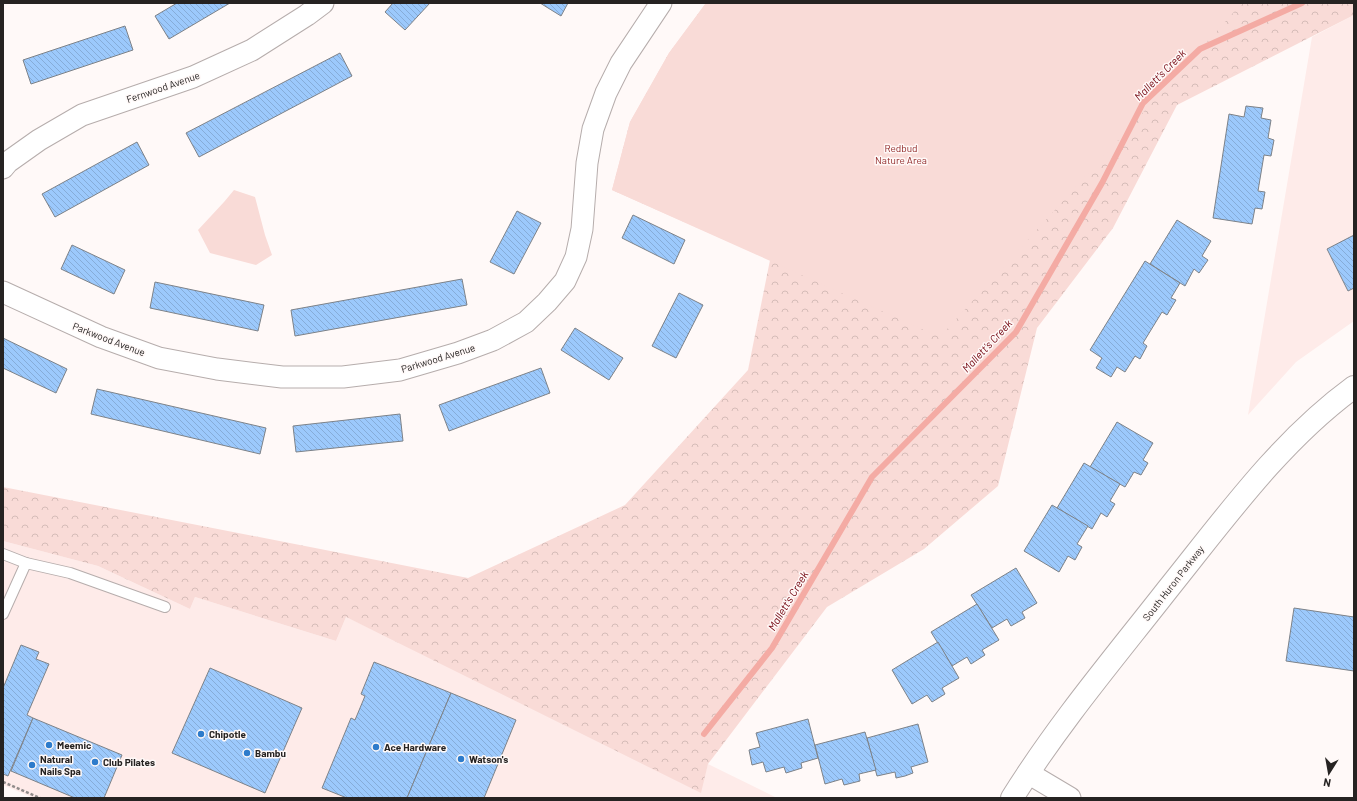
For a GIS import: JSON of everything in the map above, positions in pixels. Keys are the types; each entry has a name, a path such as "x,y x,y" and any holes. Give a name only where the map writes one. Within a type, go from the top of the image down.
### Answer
{"main road":[{"name":"South Huron Parkway","path":"1012,798 1068,714 1224,519 1280,454 1310,424 1354,386"}],"street":[{"name":"Fernwood Avenue","path":"3,168 8,162 39,140 82,115 194,77 252,50 323,3"},
{"name":"Parkwood Avenue","path":"3,292 100,337 159,358 217,369 282,377 343,377 400,370 458,353 493,340 526,322 547,302 565,281 576,257 582,229 587,163 593,129 606,93 621,63 661,3"},
{"path":"1028,773 1070,798"}],"lane":[{"path":"3,554 26,563 70,573 165,608"},
{"path":"3,614 26,563"}],"path":[{"path":"3,782 40,798"}],"shaded area":[{"path":"1354,15 1354,321 1296,362 1248,415 1312,37"},
{"path":"3,541 98,566 190,609 195,597 336,641 346,617 694,782 700,792 708,764 777,798 34,798 3,785"}],"green space":[{"path":"706,3 1354,3 1354,15 1177,105 1113,228 1037,328 998,486 924,549 827,607 708,764 701,793 346,617 336,641 195,597 190,609 98,566 3,541 3,487 468,578 625,505 748,370 770,260 612,190 630,122 669,53"},
{"name":"Redbud Nature Area","path":"706,3 1242,3 940,337 612,190 630,122 669,53"},
{"path":"234,190 255,197 272,255 256,265 210,253 198,230"}],"building":[{"path":"177,3 230,3 169,39 155,16"},
{"path":"393,3 430,3 405,30 385,12"},
{"path":"540,3 568,3 561,16"},
{"path":"125,26 133,50 31,84 23,60"},
{"path":"340,53 352,76 199,157 186,133"},
{"path":"1246,106 1263,108 1261,118 1271,120 1268,138 1274,140 1271,156 1264,155 1258,191 1265,192 1262,209 1255,208 1252,224 1213,218 1229,114 1244,117"},
{"path":"137,142 149,165 55,217 42,194"},
{"path":"517,211 541,223 514,274 490,262"},
{"path":"633,215 685,240 674,264 622,238"},
{"path":"1177,220 1211,241 1202,256 1208,260 1199,273 1194,269 1185,286 1150,264"},
{"path":"1354,235 1354,288 1348,291 1327,249"},
{"path":"72,245 125,270 114,294 61,269"},
{"path":"1145,261 1180,283 1171,298 1176,300 1167,315 1162,312 1143,343 1147,346 1140,359 1135,356 1125,372 1117,367 1111,377 1096,368 1102,358 1090,350"},
{"path":"462,279 467,305 295,336 291,310"},
{"path":"155,282 264,305 258,331 150,308"},
{"path":"679,293 703,305 676,358 652,346"},
{"path":"575,328 623,358 609,380 561,350"},
{"path":"3,338 67,369 56,393 3,368"},
{"path":"541,368 550,393 449,431 439,405"},
{"path":"97,389 266,428 260,454 91,414"},
{"path":"400,414 403,441 296,452 293,426"},
{"path":"1117,422 1153,443 1143,460 1148,463 1141,475 1134,472 1125,487 1090,467"},
{"path":"1084,463 1120,484 1110,501 1115,504 1107,517 1101,513 1092,529 1057,508"},
{"path":"1052,505 1088,526 1077,544 1082,547 1075,560 1068,556 1059,572 1024,551"},
{"path":"1016,568 1037,603 1022,612 1025,618 1011,626 1007,619 992,628 971,595"},
{"path":"977,604 999,640 982,650 985,655 971,664 967,657 952,666 931,632"},
{"path":"1294,608 1354,617 1354,671 1286,661"},
{"path":"938,642 959,678 942,688 945,694 932,702 927,695 912,704 892,670"},
{"path":"21,645 39,652 36,659 49,664 27,715 33,718 8,776 3,774 3,688"},
{"path":"374,662 451,693 407,798 347,798 322,788 351,718 355,720 365,696 361,694"},
{"path":"210,668 302,708 265,793 172,753"},
{"name":"Watson's","path":"451,693 516,720 484,798 407,798"},
{"path":"33,718 122,755 104,798 75,798 11,771"},
{"path":"808,719 818,758 801,763 802,768 786,773 784,767 766,772 763,762 752,765 749,750 760,747 756,733"},
{"path":"918,724 928,762 911,767 913,773 905,776 896,778 895,772 877,776 867,738"},
{"path":"865,732 876,770 859,774 860,781 844,785 842,779 825,784 815,745"}],"waterway":[{"name":"Mallett's Creek","path":"704,734 772,648 872,477 1016,332 1102,183 1143,103 1200,49 1302,3"}],"place":[{"name":"Chipotle","path":"201,734"},
{"name":"Meemic","path":"49,745"},
{"name":"Ace Hardware","path":"376,747"},
{"name":"Bambu","path":"247,753"},
{"name":"Watson's","path":"461,759"},
{"name":"Club Pilates","path":"95,762"},
{"name":"Natural Nails Spa","path":"32,765"}]}
